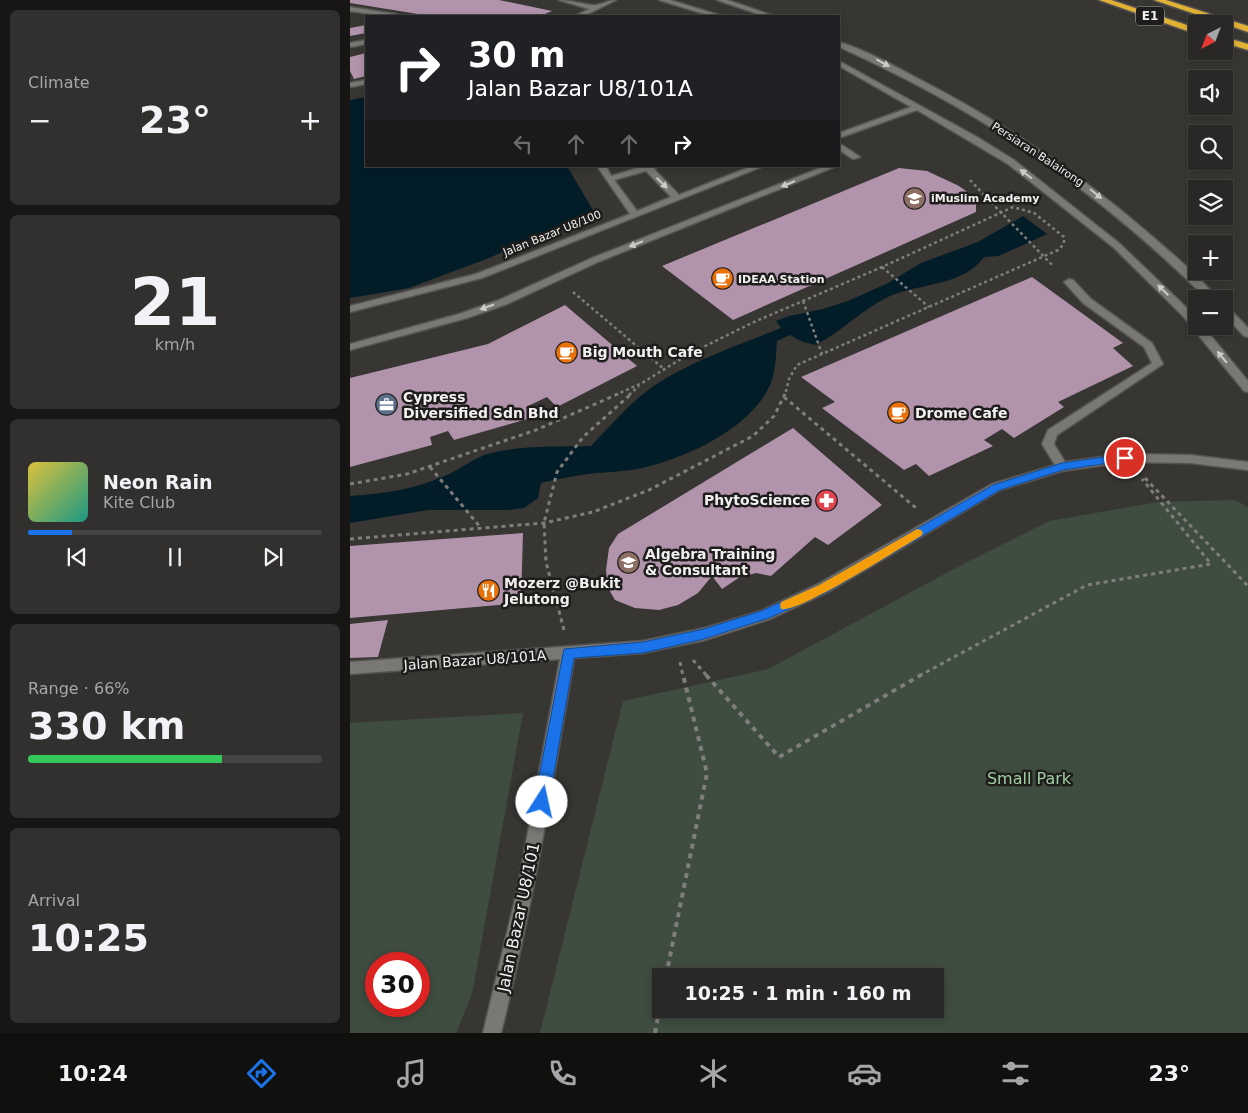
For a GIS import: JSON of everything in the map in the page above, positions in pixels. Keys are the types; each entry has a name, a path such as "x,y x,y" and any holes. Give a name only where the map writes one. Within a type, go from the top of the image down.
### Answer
{"highway":[{"name":"E1","path":"1103,0 1188,28"},
{"name":"E1","path":"1158,0 1248,29"},
{"path":"1233,43 1248,47"}],"street":[{"path":"562,0 596,8"},
{"path":"581,15 612,0"},
{"path":"662,0 714,15"},
{"path":"720,0 767,15"},
{"path":"350,9 389,15"},
{"path":"350,45 365,42"},
{"name":"Persiaran Balairong","path":"840,44 878,60 945,97 1012,136 1084,184 1118,211 1204,290"},
{"name":"Persiaran Balairong","path":"840,64 1011,162 1082,216 1116,245 1188,316"},
{"path":"351,83 365,82"},
{"path":"840,136 917,107"},
{"path":"840,148 851,159"},
{"path":"602,167 635,214"},
{"path":"609,179 651,167 676,198"},
{"name":"Jalan Bazar U8/100","path":"350,309 479,276 757,167"},
{"path":"350,347 463,316 503,302 595,260 830,167"},
{"path":"1062,466 1048,444 1052,434 1158,364 1148,345 1087,301 1069,282"},
{"path":"1233,318 1248,334"},
{"name":"Persiaran Balairong","path":"1204,335 1248,388"},
{"name":"Jalan Bazar U8/101A","path":"350,668 643,647 704,634 773,611 823,588 996,487 1062,466 1125,458 1190,459 1248,466"},
{"name":"Jalan Bazar U8/101","path":"492,1033 510,968 568,653"}],"path":[{"path":"970,180 1053,266"},
{"path":"350,484 407,474 536,430 642,383 697,350 754,322 882,267 1013,206 1021,206 1031,210 1064,237 1064,244 1058,250 798,365 789,379 784,397 774,416 753,436 649,490 593,512 544,523 350,539"},
{"path":"882,267 929,307"},
{"path":"557,278 664,370"},
{"path":"803,301 822,354"},
{"path":"568,653 561,613 546,562 544,523 557,472 583,436 642,383"},
{"path":"784,397 934,522"},
{"path":"1125,458 1248,586"},
{"path":"675,640 779,757 908,681 1087,585 1210,564 1125,458"},
{"path":"430,467 481,528"},
{"path":"668,968 707,773 675,640"},
{"path":"655,1033 658,1018"}],"green space":[{"name":"Small Park","path":"1235,500 1248,507 1248,1033 540,1033 623,701 768,669 967,562 1049,521 1158,502"},
{"path":"523,713 472,994 456,1033 350,1033 350,723"}],"water":[{"path":"365,97 365,167 568,167 594,212 489,258 409,288 350,298 350,100"},
{"path":"1023,216 1047,234 999,256 984,257 965,274 953,279 890,296 816,345 803,342 790,335 777,341 773,374 770,385 761,400 736,425 704,446 644,468 585,474 541,483 538,498 524,508 508,510 428,510 350,523 350,496 375,494 424,484 447,475 479,457 503,450 591,446 640,397 673,374 718,353 781,328 776,321 848,301 888,283 921,263 978,242"}],"building":[{"path":"350,0 499,0 552,11 542,15 424,15 350,3"},
{"path":"365,25 365,33 350,36 350,28"},
{"path":"365,53 365,76 354,79 350,71 350,57"},
{"path":"899,168 927,171 959,186 969,193 976,204 976,212 733,320 662,266"},
{"path":"1032,277 1123,343 1113,348 1133,366 1058,402 1064,407 1014,438 1002,429 984,440 993,446 929,476 916,464 904,470 822,408 835,402 801,377"},
{"path":"565,305 637,366 557,407 547,397 526,407 531,418 454,440 448,431 430,437 432,445 350,467 350,378 488,344"},
{"path":"793,428 882,505 828,545 815,537 771,576 756,573 740,577 722,589 712,576 698,593 678,605 659,610 635,608 615,600 608,588 606,570 609,548 618,534"},
{"path":"523,533 521,603 350,618 350,546"},
{"path":"388,620 378,657 350,658 350,624"}],"slow traffic":[{"path":"786,605 823,588 917,533"}],"place":[{"name":"iMuslim Academy","path":"915,198"},
{"name":"IDEAA Station","path":"722,279"},
{"name":"Big Mouth Cafe","path":"566,352"},
{"name":"Cypress Diversified Sdn Bhd","path":"387,405"},
{"name":"Drome Cafe","path":"899,413"},
{"name":"PhytoScience","path":"826,500"},
{"name":"Algebra Training & Consultant","path":"629,562"},
{"name":"Mozerz @Bukit Jelutong","path":"488,591"}],"route":[{"path":"542,802 568,653 643,647 704,634 765,615 823,588 996,487 1062,466 1125,458"}]}
